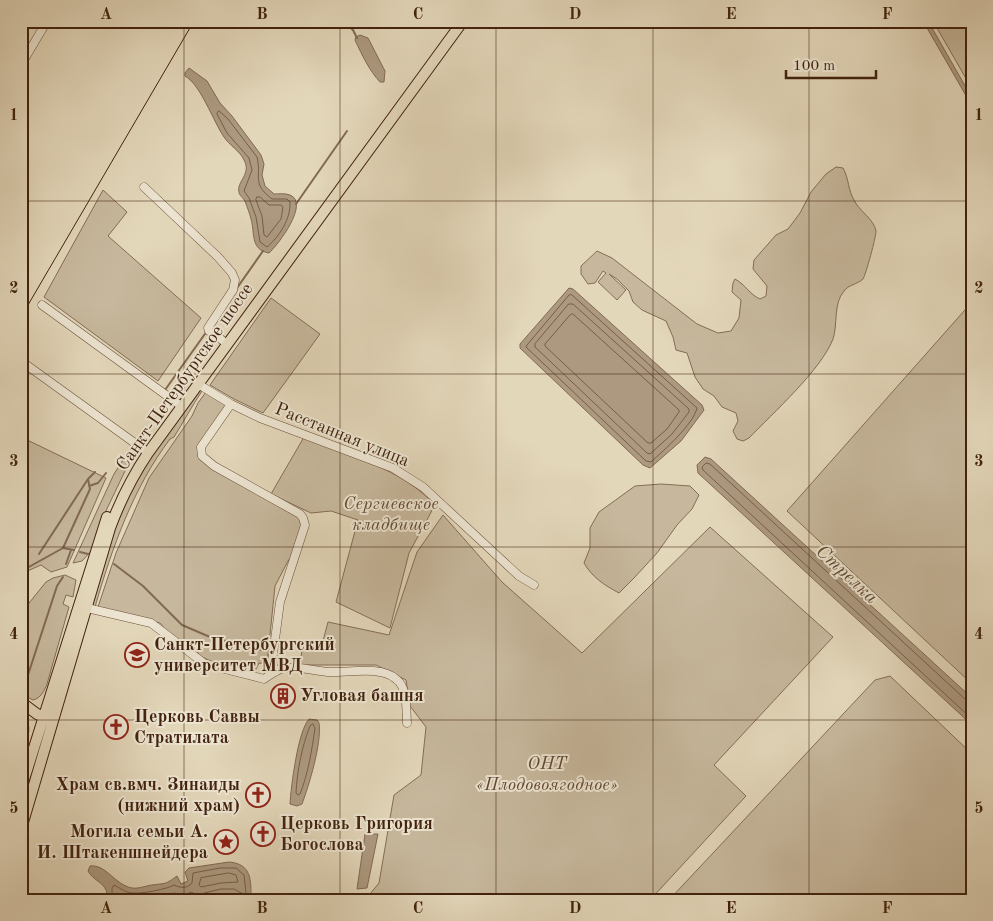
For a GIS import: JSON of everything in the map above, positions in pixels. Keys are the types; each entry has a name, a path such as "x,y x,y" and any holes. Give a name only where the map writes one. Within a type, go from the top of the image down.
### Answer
{"main road":[{"name":"Санкт-Петербургское шоссе","path":"21,829 46,719 104,524 123,481 143,449 454,21"},
{"name":"Санкт-Петербургское шоссе","path":"21,789 86,608 110,528 124,493 143,459 462,21"},
{"path":"21,702 46,719"},
{"path":"21,709 34,718 46,719"}],"street":[{"path":"21,65 47,21"},
{"path":"144,187 232,273 235,280 233,290 208,328 209,331 222,340"},
{"path":"42,305 177,403"},
{"path":"21,361 143,449"},
{"name":"Расстанная улица","path":"198,384 231,404 260,418 393,468 406,475 433,497 512,570 534,585"},
{"path":"231,404 201,447 202,456 214,466 300,514 305,521 280,602 272,662 275,672"},
{"path":"86,608 151,623 205,664 264,679 275,672 287,668 330,672 362,670 387,674 396,678 402,687 407,723"}],"green space":[{"path":"933,21 972,21 972,89"},
{"path":"836,167 843,168 854,200 876,231 873,248 863,279 846,289 841,296 838,302 833,339 818,364 796,391 749,438 743,441 737,439 733,431 738,421 736,413 722,407 714,396 703,389 695,377 687,353 676,350 666,321 642,310 633,302 629,291 609,274 626,290 617,300 598,282 606,273 603,271 595,283 588,284 581,274 581,266 597,251 612,258 697,324 718,333 731,331 739,318 741,300 732,292 735,279 756,297 760,299 766,296 767,286 753,269 754,260 776,235 788,229 800,213 811,192 826,174"},
{"path":"103,190 127,212 108,236 201,318 158,381 44,297"},
{"path":"271,298 320,334 263,413 210,385"},
{"path":"972,302 972,684 787,511"},
{"path":"199,389 202,391 174,437 170,439 157,458 134,498 116,541 95,607 90,606 113,527 140,471"},
{"path":"206,392 227,404 199,450 201,460 301,519 302,525 294,553 275,586 267,664 259,663 254,673 217,664 198,655 198,652 194,653 160,623 98,607 116,553 149,478 192,416"},
{"path":"21,437 106,478 67,567 51,572 41,565 23,573 21,572"},
{"name":"Сергиевское кладбище","path":"304,437 374,464 407,482 435,505 409,553 390,628 336,602 358,520 331,511 311,513 271,494"},
{"path":"132,446 136,448 104,515 93,549 82,561 73,563 114,474"},
{"path":"661,484 690,486 699,495 692,509 677,525 657,553 619,593 599,580 584,563 590,548 590,528 599,512 635,486"},
{"name":"ОНТ «Плодовоягодное»","path":"443,515 502,582 582,653 710,527 833,637 714,765 746,796 650,900 365,900 379,883 394,795 421,775 426,727 410,706 406,680 376,665 300,665 303,641 323,641 328,622 389,635 417,552"},
{"path":"65,575 76,580 73,597 66,595 63,604 69,607 47,684 40,696 33,700 21,694 21,613 46,582"},
{"path":"890,676 972,754 972,900 669,900 875,680"},
{"path":"21,715 26,719 29,733 21,754"},
{"path":"222,894 233,894 240,900 190,900"}],"water":[{"path":"923,21 928,21 972,98 972,106"},
{"path":"360,35 368,38 385,71 384,82 380,82 363,57 355,40"},
{"path":"189,68 207,81 220,103 261,155 264,164 262,175 265,186 274,194 288,194 295,199 295,215 279,242 269,253 259,248 254,240 249,213 245,201 239,193 246,170 244,160 224,137 196,87 185,76"},
{"path":"569,288 573,289 702,405 704,410 681,441 650,468 643,465 520,348 520,344"},
{"path":"705,457 711,459 972,698 972,725 698,473 697,465"},
{"path":"309,719 317,720 319,723 319,741 305,796 302,804 297,806 290,804 294,772 298,746"},
{"path":"365,834 378,834 367,888 357,889"},
{"path":"229,862 242,866 249,874 251,900 240,900 233,894 222,894 190,900 108,900 106,889 88,871 90,866 96,866 126,886 137,888 165,883 177,876 181,884 188,881 185,872 189,868"}],"waterway":[{"name":"Стрелка","path":"343,21 353,30 357,38"},
{"path":"296,204 347,131"},
{"path":"237,288 263,251"},
{"path":"165,390 207,331"},
{"path":"39,554 88,479 95,472"},
{"path":"89,486 98,483 106,473"},
{"path":"63,548 90,489 88,479"},
{"path":"27,568 63,548 74,550"},
{"path":"66,564 71,550"},
{"path":"80,552 88,554"},
{"path":"114,564 143,586 182,625 210,637 261,650"},
{"path":"25,684 57,586 63,577"},
{"path":"21,716 28,722 21,746"}],"tram line":[{"path":"21,317 194,21"}],"place":[{"name":"Санкт-Петербургский университет МВД","path":"137,655"},
{"name":"Угловая башня","path":"283,696"},
{"name":"Церковь Саввы Стратилата","path":"116,727"},
{"name":"Храм св.вмч. Зинаиды (нижний храм)","path":"258,795"},
{"name":"Церковь Григория Богослова","path":"263,834"},
{"name":"Могила семьи А. И. Штакеншнейдера","path":"226,842"}]}
